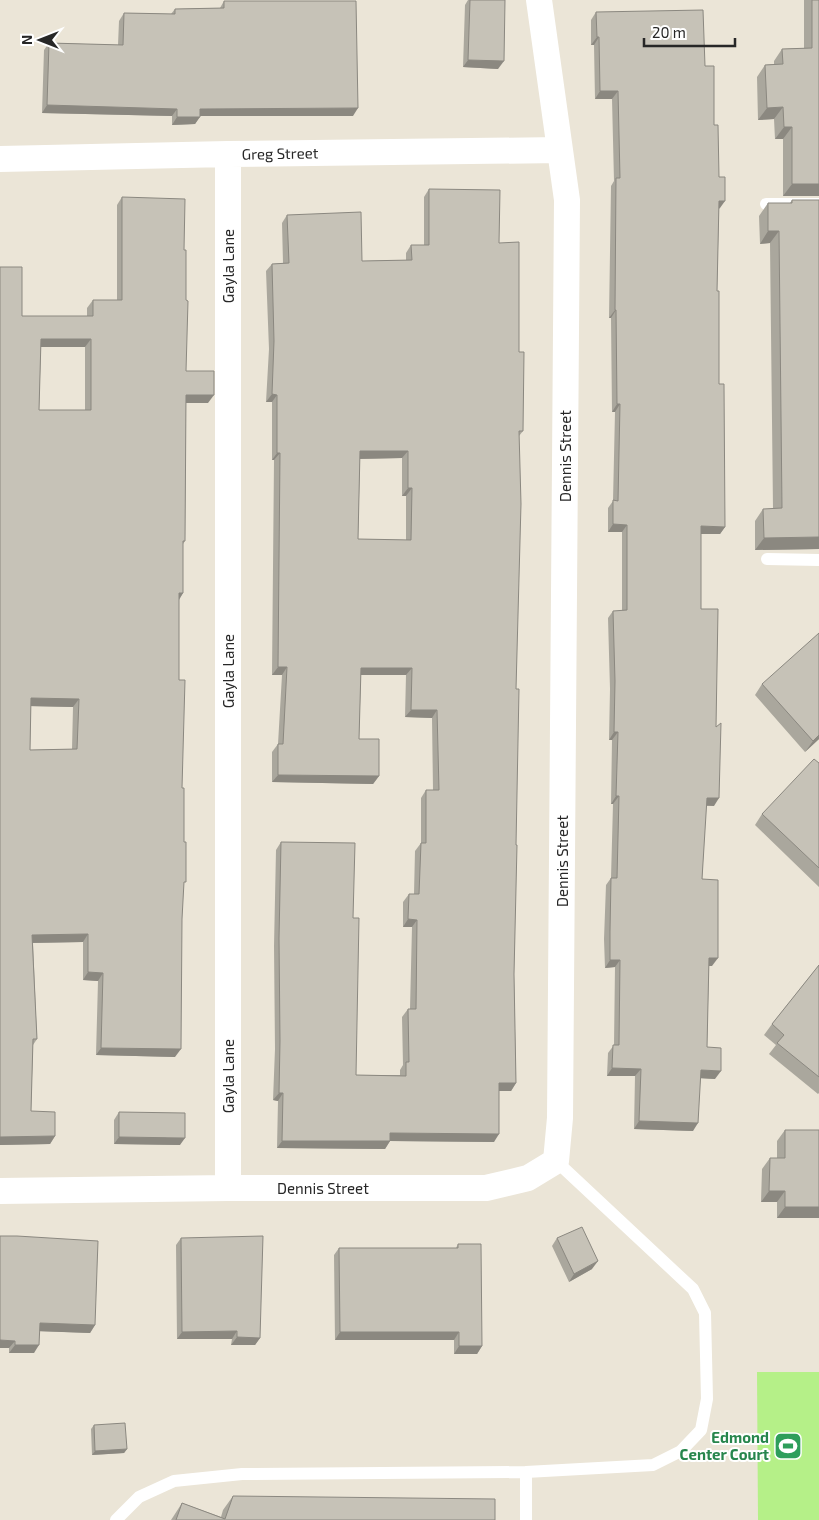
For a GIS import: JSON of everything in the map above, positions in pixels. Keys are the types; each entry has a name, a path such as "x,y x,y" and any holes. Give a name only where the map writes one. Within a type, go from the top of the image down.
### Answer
{"street":[{"name":"Dennis Street","path":"0,1191 228,1188 486,1188 528,1178 556,1161 560,1108 567,200 539,0"},
{"name":"Greg Street","path":"0,159 560,150"},
{"name":"Gayla Lane","path":"228,154 228,1188"}],"lane":[{"path":"766,204 819,204"},
{"path":"767,559 819,560"},
{"path":"116,1520 139,1497 174,1481 242,1474 526,1472 653,1465 681,1450 701,1430 707,1399 705,1313 692,1289 556,1161"},
{"path":"526,1472 526,1520"}],"green space":[{"name":"Edmond Center Court","path":"757,1372 819,1372 819,1520 758,1520"}],"building":[{"path":"470,0 505,0 504,61 468,60"},
{"path":"812,0 819,0 819,184 792,184 792,127 784,127 783,107 767,108 765,65 783,64 782,49 812,48"},
{"path":"224,1 356,1 358,108 200,109 200,117 177,117 177,109 47,105 49,43 123,45 124,13 175,14 175,9 224,8"},
{"path":"703,10 705,66 714,66 714,125 718,125 719,177 725,177 725,201 719,201 717,291 719,291 719,384 724,384 725,527 701,526 701,609 718,609 716,727 721,723 719,798 707,798 702,879 718,880 718,958 709,958 707,1047 721,1048 721,1071 701,1070 698,1123 639,1121 641,1069 612,1068 613,1045 619,1045 620,960 610,960 611,878 617,878 619,796 616,796 618,732 614,732 613,611 627,610 627,525 613,524 613,500 618,501 620,404 617,404 615,310 616,178 620,178 618,91 600,91 599,37 597,37 596,12"},
{"path":"429,189 500,190 499,243 519,242 519,352 524,352 523,431 519,431 521,504 516,689 519,689 514,974 516,1083 499,1083 499,1134 390,1133 390,1141 282,1141 283,1093 279,1093 281,842 355,843 353,918 359,918 356,1075 406,1076 406,1062 409,1062 408,1009 416,1009 417,920 408,919 409,894 419,894 421,843 426,843 426,790 439,790 437,710 411,710 412,668 361,668 359,739 379,739 379,776 278,775 278,744 283,744 287,667 278,667 280,453 277,453 277,395 272,394 274,341 272,264 289,263 287,215 361,212 362,261 412,260 411,245 429,245","holes":["360,451 408,451 408,488 412,488 411,540 358,539"]},
{"path":"122,197 185,199 184,250 186,250 186,300 188,301 186,371 214,371 214,395 186,395 185,541 183,541 183,593 179,593 179,680 185,680 182,788 184,788 184,842 186,842 186,882 184,882 182,919 181,1049 101,1048 103,973 88,972 88,934 32,935 37,1039 33,1039 31,1111 55,1112 55,1136 0,1137 0,267 22,267 22,316 93,316 93,300 122,300","holes":["41,339 91,339 91,410 39,410","31,698 79,699 77,749 30,750"]},
{"path":"792,200 819,200 819,537 764,538 763,509 782,508 779,231 768,231 768,203 792,203"},
{"path":"819,633 819,735 813,741 762,684"},
{"path":"814,759 819,763 819,868 762,814"},
{"path":"819,965 819,1077 777,1043 784,1035 772,1024"},
{"path":"119,1112 185,1113 185,1138 119,1137"},
{"path":"785,1130 819,1130 819,1207 785,1207 785,1191 769,1191 770,1158 785,1158"},
{"path":"582,1227 598,1261 574,1274 557,1238"},
{"path":"0,1236 98,1241 95,1325 40,1323 39,1345 15,1345 15,1341 0,1340"},
{"path":"263,1236 260,1338 237,1337 237,1331 182,1332 181,1238"},
{"path":"458,1244 481,1244 482,1346 459,1346 459,1332 340,1332 339,1248 458,1248"},
{"path":"125,1423 127,1449 95,1451 94,1425"},
{"path":"233,1496 495,1499 495,1520 176,1520 182,1503 225,1519"}],"place":[{"name":"Edmond Center Court","path":"788,1446"}]}
